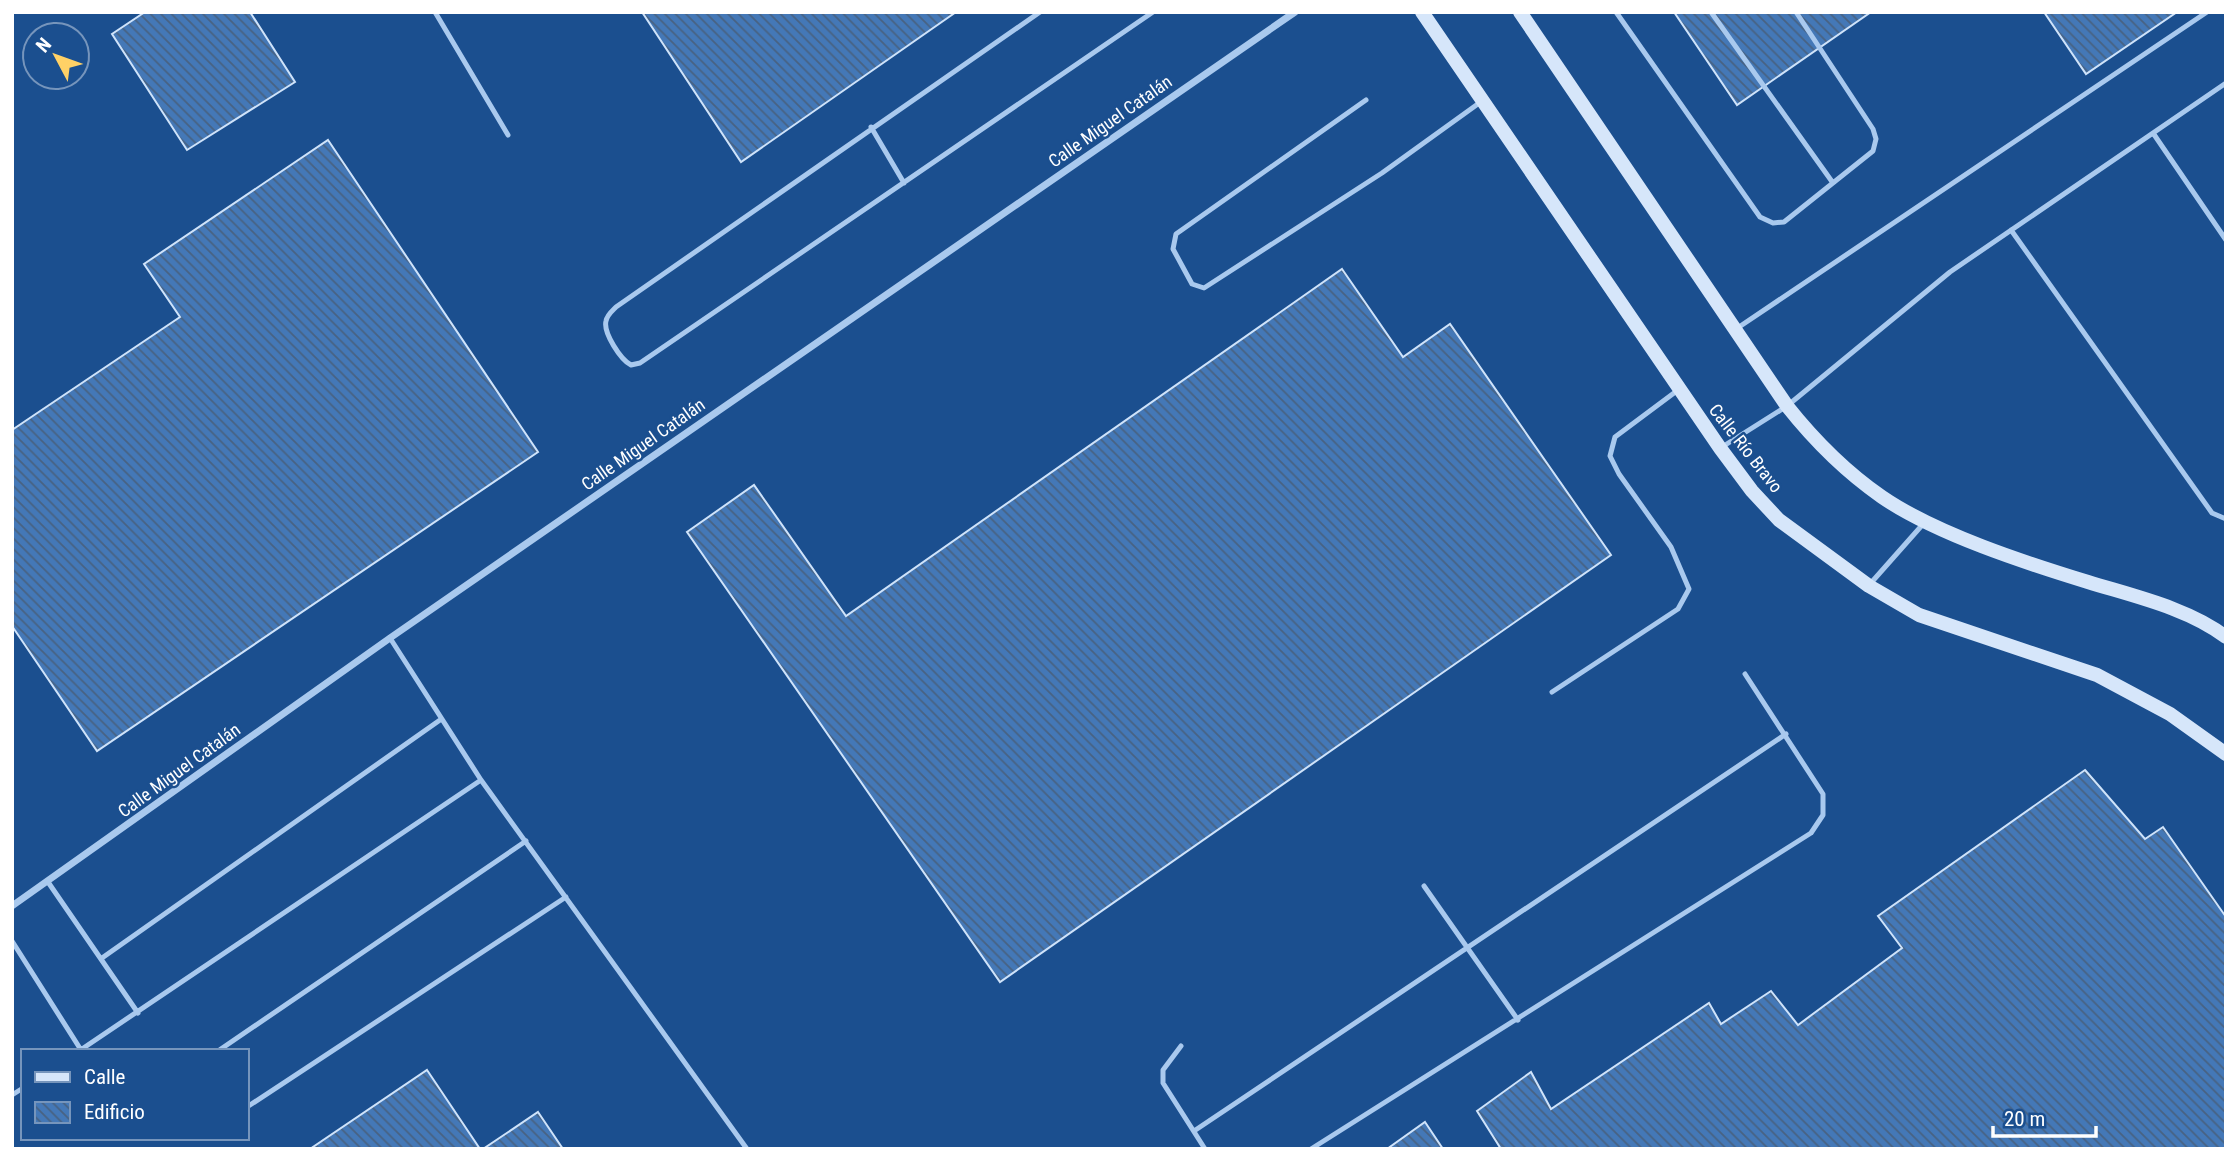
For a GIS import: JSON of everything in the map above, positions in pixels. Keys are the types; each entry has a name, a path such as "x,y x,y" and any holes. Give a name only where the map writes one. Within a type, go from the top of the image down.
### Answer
{"street":[{"name":"Calle Miguel Catalán","path":"12,906 390,638 1295,12"},
{"name":"Calle Río Bravo","path":"1422,12 1678,390 1752,491 1779,520 1869,586 1919,615 2096,675 2171,714 2226,754"},
{"path":"1520,12 1787,406 1811,436 1846,469 1884,498 1926,520 2029,564 2143,599 2212,626 2226,637"}],"lane":[{"path":"435,12 508,135"},
{"path":"1040,12 871,127 610,313 606,329 625,361 631,365 640,363 1153,12"},
{"path":"1616,12 1760,217 1773,223 1784,222 1873,151 1876,134 1796,12"},
{"path":"1710,12 1833,183"},
{"path":"1736,329 2207,12"},
{"path":"1720,448 1787,406 1950,272 2226,83"},
{"path":"1366,100 1176,234 1173,249 1192,284 1204,288 1381,173 1482,101"},
{"path":"871,127 904,183"},
{"path":"2153,133 2226,240"},
{"path":"2011,230 2212,513 2226,519"},
{"path":"1552,692 1678,609 1689,589 1671,547 1619,474 1610,456 1615,437 1678,390"},
{"path":"1869,586 1926,520"},
{"path":"390,638 440,720 481,780 747,1149"},
{"path":"1311,1149 1811,833 1823,815 1823,794 1745,674"},
{"path":"102,958 440,720"},
{"path":"1194,1131 1786,734"},
{"path":"82,1049 481,780"},
{"path":"221,1049 526,841"},
{"path":"48,882 138,1013"},
{"path":"1424,886 1518,1020"},
{"path":"248,1106 566,897"},
{"path":"12,941 79,1049"},
{"path":"1181,1046 1163,1070 1163,1083 1205,1149"}],"building":[{"path":"145,12 250,12 295,82 187,150 112,34"},
{"path":"642,12 956,12 741,162"},
{"path":"1674,12 1871,12 1737,105"},
{"path":"2044,12 2177,12 2086,74"},
{"path":"328,140 538,452 97,751 12,626 12,430 180,317 144,264"},
{"path":"1342,269 1403,357 1450,324 1611,555 1000,982 687,532 754,485 846,616"},
{"path":"2085,770 2145,839 2163,827 2226,917 2226,1149 1501,1149 1477,1111 1531,1072 1551,1109 1709,1003 1721,1024 1771,991 1798,1025 1902,948 1878,916"},
{"path":"427,1070 480,1149 310,1149"},
{"path":"538,1112 563,1149 483,1149"},
{"path":"1425,1122 1443,1149 1387,1149"}]}
